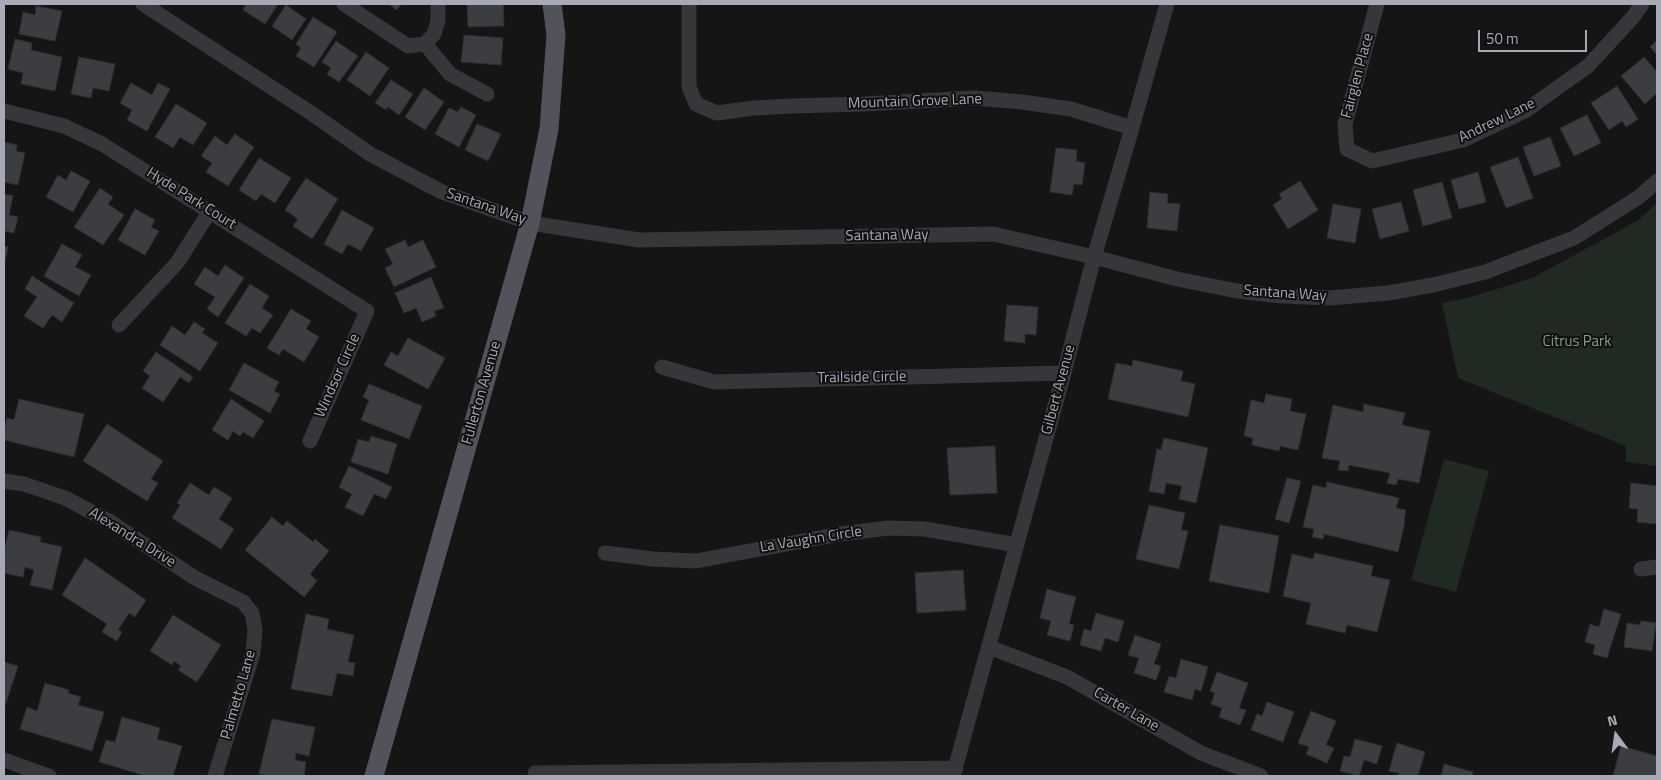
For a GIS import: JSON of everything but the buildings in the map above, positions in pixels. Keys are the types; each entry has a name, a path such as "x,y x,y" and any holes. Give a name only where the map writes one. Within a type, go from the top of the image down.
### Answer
{"main road":[{"name":"Fullerton Avenue","path":"374,776 530,223 549,128 556,35 552,4"}],"street":[{"name":"Santana Way","path":"144,4 311,113 370,154 442,192 530,223 639,240 993,234 1094,257 1177,279 1237,290 1283,296 1320,298 1388,294 1485,272 1574,238 1639,197 1657,181"},
{"path":"344,4 408,46 425,44 434,34 438,20 438,4"},
{"name":"Mountain Grove Lane","path":"689,4 689,87 696,104 717,113 754,108 975,98 1071,109 1132,128"},
{"name":"Gilbert Avenue","path":"955,772 1094,257 1167,4"},
{"name":"Fairglen Place","path":"1347,149 1344,124 1376,4"},
{"name":"Andrew Lane","path":"1347,149 1372,162 1463,140 1525,111 1588,66 1634,17 1642,4"},
{"path":"425,44 450,74 487,94"},
{"name":"Hyde Park Court","path":"4,111 64,126 102,144 367,311"},
{"path":"119,325 177,263 210,211"},
{"name":"Windsor Circle","path":"310,441 367,311"},
{"name":"Trailside Circle","path":"662,366 714,382 1064,373"},
{"name":"Alexandra Drive","path":"4,481 24,484 65,498 109,521 196,578 243,602 252,613"},
{"name":"La Vaughn Circle","path":"605,552 653,559 696,560 840,534 888,528 925,529 1017,544"},
{"path":"1641,569 1657,567"},
{"name":"Palmetto Lane","path":"215,776 252,653 255,630 252,613"},
{"name":"Carter Lane","path":"989,647 1068,677 1201,753 1261,776"},
{"path":"4,760 49,776"},
{"path":"534,773 955,772"}],"green space":[{"name":"Citrus Park","path":"1657,203 1657,466 1626,462 1626,446 1458,378 1442,303 1471,297 1532,278 1637,221"},
{"path":"1444,459 1489,471 1456,592 1411,580"}]}
